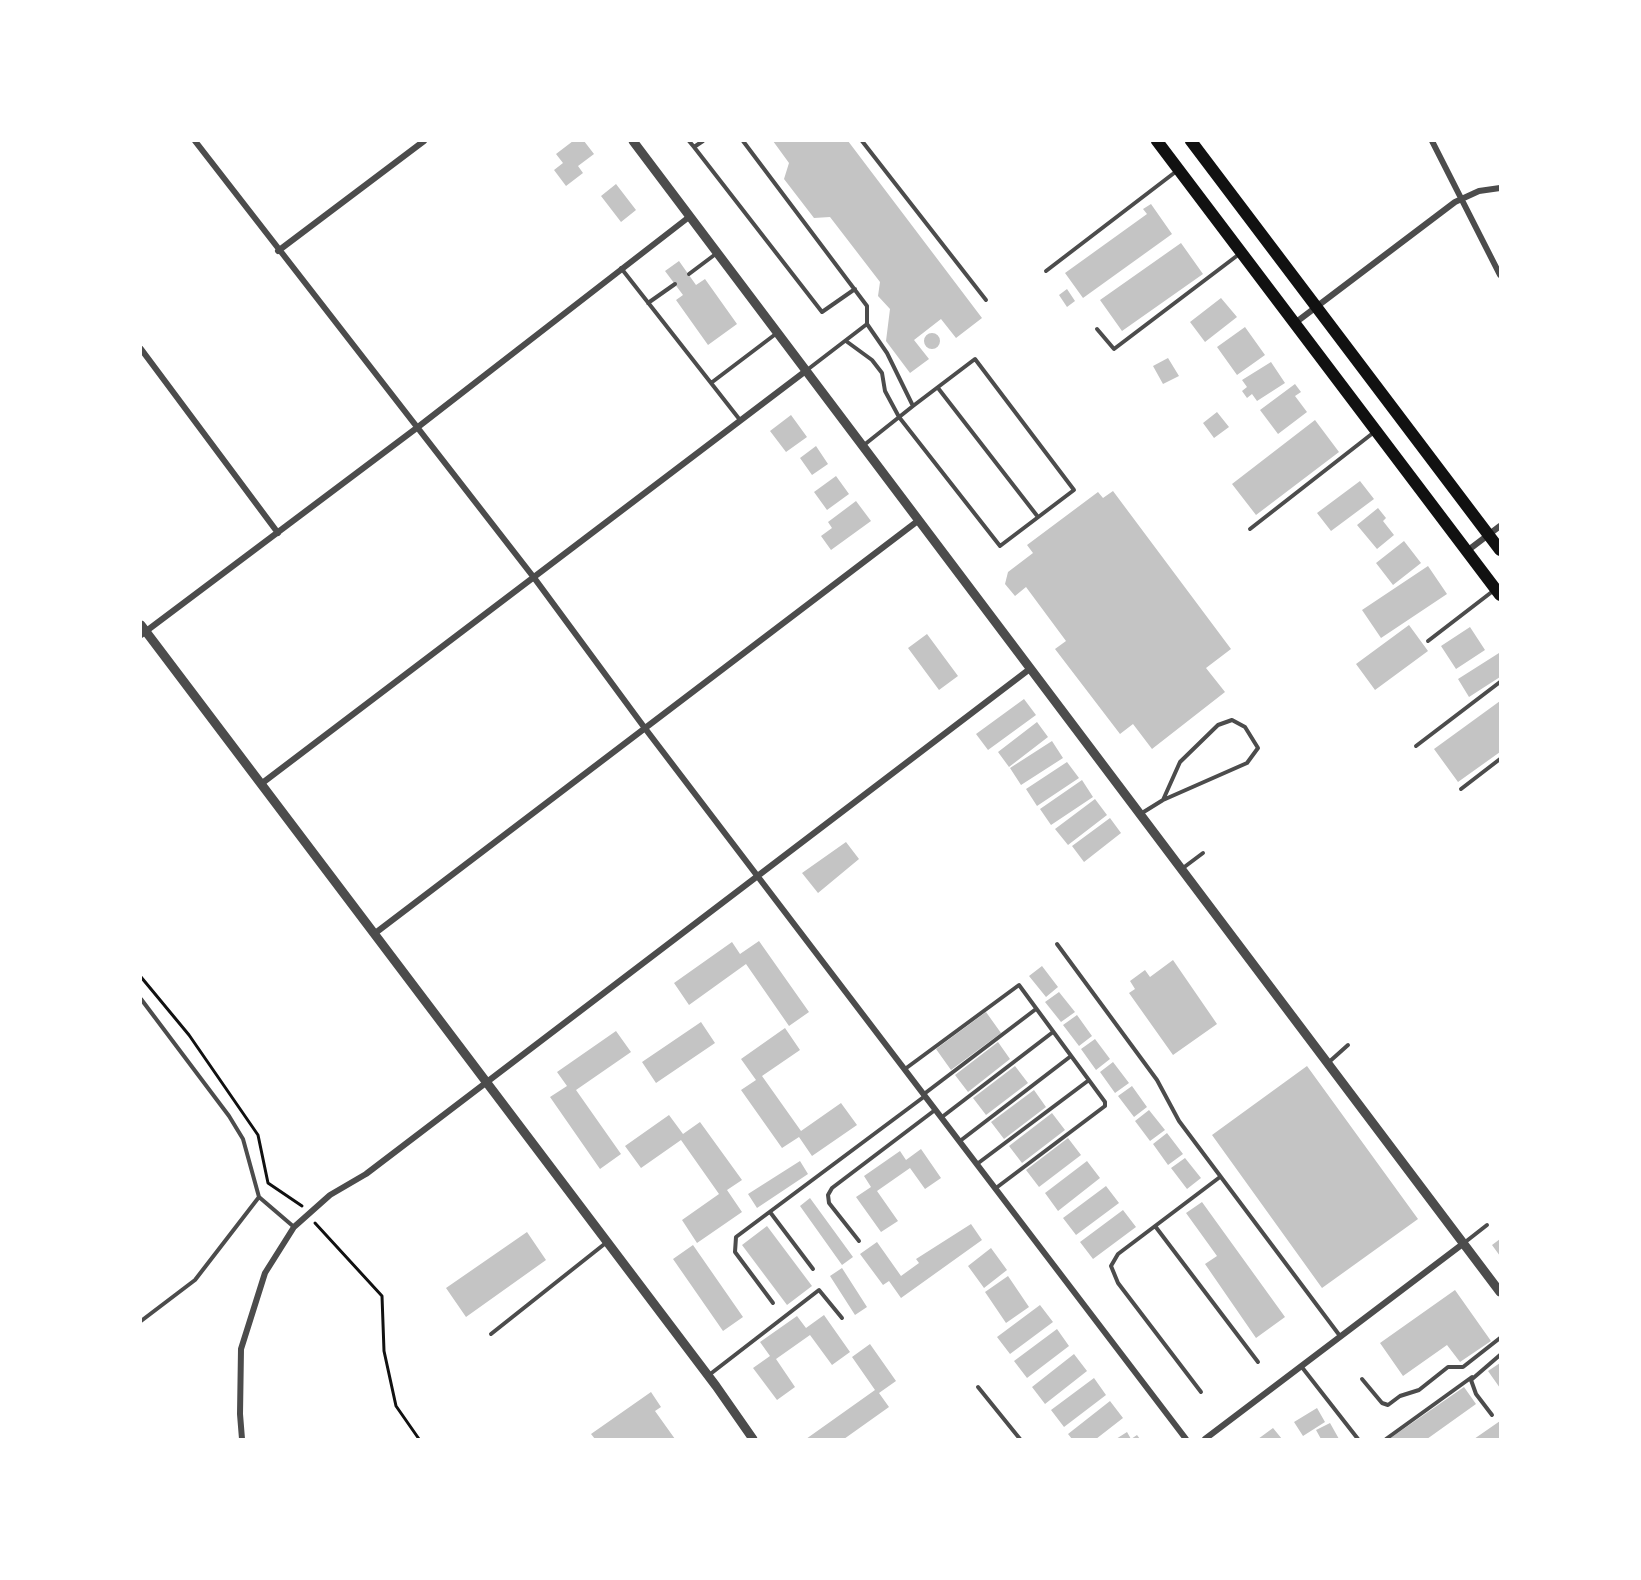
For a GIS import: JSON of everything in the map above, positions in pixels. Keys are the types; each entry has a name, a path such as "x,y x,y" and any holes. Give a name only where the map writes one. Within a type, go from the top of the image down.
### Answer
{"main road":[{"path":"1157,141 1498,592"},
{"path":"1191,141 1500,550"}],"street":[{"path":"195,141 278,251 535,579 644,727 1186,1439"},
{"path":"278,251 424,141"},
{"path":"633,141 1032,667 1500,1292"},
{"path":"1432,141 1500,274"},
{"path":"1294,323 1462,198 1479,191 1500,188"},
{"path":"689,217 418,428 143,631 709,1376 753,1439"},
{"path":"141,349 278,533"},
{"path":"261,784 535,579 807,370"},
{"path":"374,934 919,520"},
{"path":"1467,551 1500,526"},
{"path":"242,1439 241,1349 265,1272 294,1227 330,1195 366,1174 1032,667"},
{"path":"1205,1439 1464,1243"}],"lane":[{"path":"689,141 822,312 855,289"},
{"path":"694,147 703,141"},
{"path":"743,141 867,306 867,324 887,353 914,406"},
{"path":"862,141 986,300"},
{"path":"1046,271 1178,170"},
{"path":"689,274 718,253"},
{"path":"1097,329 1114,349 1241,253"},
{"path":"621,268 740,421"},
{"path":"648,303 675,284"},
{"path":"807,370 867,324"},
{"path":"711,383 778,332"},
{"path":"846,341 872,360 882,374 885,391 899,417 1000,546 1074,490 975,359 938,388 899,417 863,445"},
{"path":"938,388 1038,517"},
{"path":"1250,529 1376,431"},
{"path":"1428,641 1498,592"},
{"path":"1416,746 1500,682"},
{"path":"1141,814 1163,800 1247,763 1258,748 1245,726 1232,720 1218,725 1180,762 1163,800"},
{"path":"1461,789 1500,759"},
{"path":"1183,869 1203,853"},
{"path":"1057,944 1157,1080 1173,1112 1340,1336"},
{"path":"906,1071 1018,985 1089,1080 1105,1106 996,1188"},
{"path":"141,999 238,1131 259,1197 294,1227"},
{"path":"773,1303 735,1252 736,1238 1036,1009"},
{"path":"942,1117 1053,1032"},
{"path":"1329,1062 1348,1045"},
{"path":"960,1141 1071,1056"},
{"path":"977,1164 1089,1080"},
{"path":"859,1242 829,1203 828,1195 832,1188 936,1110"},
{"path":"1201,1392 1113,1272 1111,1266 1116,1256 1220,1177"},
{"path":"141,1320 195,1280 259,1197"},
{"path":"770,1212 813,1269"},
{"path":"1155,1226 1258,1362"},
{"path":"1464,1243 1487,1226"},
{"path":"491,1334 607,1241"},
{"path":"709,1376 819,1290 842,1318"},
{"path":"1362,1378 1382,1403 1388,1405 1400,1396 1419,1390 1448,1367 1463,1367 1500,1338"},
{"path":"1386,1439 1500,1355"},
{"path":"1301,1366 1358,1439"},
{"path":"1472,1377 1472,1386 1492,1415"},
{"path":"978,1387 1020,1439"}],"path":[{"path":"141,977 189,1035 258,1135 268,1183 309,1214 322,1232 382,1296 384,1351 396,1406 418,1439"}],"building":[{"path":"573,141 584,141 594,154 578,166 583,173 566,186 554,170 563,163 556,154"},
{"path":"773,141 848,141 982,318 956,338 941,319 914,340 929,359 910,373 886,341 890,309 878,296 880,282 830,217 814,218 784,179 789,163"},
{"path":"616,184 636,210 621,222 601,196"},
{"path":"1151,204 1172,234 1083,298 1065,273 1147,214 1143,209"},
{"path":"1181,243 1203,274 1122,331 1100,300"},
{"path":"679,261 696,285 705,279 737,324 708,345 676,300 683,295 665,271"},
{"path":"1067,289 1075,301 1067,307 1059,295"},
{"path":"1221,298 1237,317 1205,342 1190,322"},
{"path":"1245,327 1265,355 1237,375 1217,347"},
{"path":"929,333 935,333 940,341 938,347 929,349 924,344 924,338"},
{"path":"1168,358 1179,376 1163,384 1153,366"},
{"path":"1271,362 1285,383 1257,401 1252,394 1247,398 1242,391 1247,387 1242,380"},
{"path":"1295,384 1301,392 1295,396 1307,412 1278,434 1260,410"},
{"path":"1217,412 1229,427 1214,438 1203,423"},
{"path":"791,415 807,437 786,452 770,431"},
{"path":"1315,420 1339,452 1256,515 1232,484"},
{"path":"816,446 828,464 812,475 800,458"},
{"path":"836,476 849,494 827,510 814,492"},
{"path":"1360,481 1374,499 1331,531 1317,513"},
{"path":"1113,491 1231,649 1206,668 1225,692 1152,749 1133,724 1120,734 1055,649 1066,641 1026,587 1015,596 1005,584 1008,572 1033,553 1027,545 1098,492 1103,498"},
{"path":"856,501 871,521 831,550 821,536 832,528 828,522"},
{"path":"1378,508 1386,518 1383,521 1394,535 1377,549 1357,525"},
{"path":"1404,541 1421,563 1393,585 1376,563"},
{"path":"1428,566 1447,594 1381,638 1362,610"},
{"path":"1409,625 1428,651 1375,690 1356,664"},
{"path":"1470,627 1485,650 1456,669 1441,646"},
{"path":"927,634 958,676 939,690 908,648"},
{"path":"1499,653 1500,677 1469,697 1458,679"},
{"path":"1024,699 1036,715 988,750 976,734"},
{"path":"1500,701 1500,752 1458,782 1434,749"},
{"path":"1037,722 1048,737 1009,767 998,752"},
{"path":"1052,741 1063,758 1021,785 1010,768"},
{"path":"1067,762 1079,778 1037,806 1026,789"},
{"path":"1082,780 1093,797 1051,825 1040,809"},
{"path":"1095,799 1107,815 1068,845 1055,829"},
{"path":"1110,818 1121,833 1084,862 1072,846"},
{"path":"846,842 859,859 818,893 802,873"},
{"path":"759,941 809,1012 789,1026 746,964 689,1005 674,983 732,942 740,954"},
{"path":"1173,960 1217,1024 1173,1055 1129,993 1135,989 1130,981 1145,970 1150,977"},
{"path":"1042,966 1058,987 1046,997 1029,976"},
{"path":"1059,992 1075,1012 1061,1022 1045,1002"},
{"path":"986,1012 1001,1033 951,1070 936,1049"},
{"path":"1077,1015 1092,1036 1079,1046 1063,1025"},
{"path":"701,1022 715,1043 656,1083 642,1062"},
{"path":"785,1028 800,1050 762,1076 801,1131 841,1103 857,1125 812,1156 799,1137 782,1148 741,1090 756,1080 741,1059"},
{"path":"616,1031 631,1052 576,1090 621,1154 600,1169 550,1097 567,1086 557,1072"},
{"path":"1095,1039 1110,1059 1096,1070 1081,1049"},
{"path":"998,1042 1010,1059 968,1092 955,1075"},
{"path":"1113,1062 1129,1083 1115,1093 1100,1072"},
{"path":"1015,1066 1028,1083 986,1115 973,1098"},
{"path":"1307,1066 1418,1219 1322,1288 1212,1135"},
{"path":"1132,1086 1147,1107 1134,1117 1118,1096"},
{"path":"1034,1090 1046,1107 1004,1139 991,1122"},
{"path":"1149,1110 1165,1130 1150,1141 1135,1121"},
{"path":"1052,1113 1065,1130 1022,1163 1009,1146"},
{"path":"669,1115 683,1134 700,1122 742,1180 727,1190 742,1212 697,1243 682,1220 719,1194 681,1140 641,1168 625,1146"},
{"path":"1167,1133 1183,1154 1168,1165 1153,1144"},
{"path":"1068,1138 1081,1155 1039,1187 1026,1170"},
{"path":"921,1149 941,1178 925,1189 910,1168 877,1191 898,1221 881,1232 856,1197 871,1187 864,1176 900,1151 906,1160"},
{"path":"1185,1158 1201,1178 1187,1189 1171,1168"},
{"path":"800,1161 808,1174 757,1208 748,1194"},
{"path":"1087,1161 1100,1178 1058,1211 1045,1193"},
{"path":"1106,1186 1119,1203 1076,1235 1063,1218"},
{"path":"810,1198 853,1257 842,1265 800,1206"},
{"path":"1202,1202 1285,1317 1256,1338 1205,1264 1217,1256 1186,1213"},
{"path":"1123,1210 1136,1227 1093,1259 1080,1242"},
{"path":"971,1224 982,1240 901,1298 889,1281 883,1285 860,1254 877,1242 901,1276 919,1263 916,1259"},
{"path":"767,1226 812,1286 787,1305 742,1245"},
{"path":"527,1232 546,1260 466,1317 446,1288"},
{"path":"1500,1239 1500,1256 1492,1245"},
{"path":"693,1245 743,1317 723,1331 673,1259"},
{"path":"991,1248 1007,1270 984,1288 968,1266"},
{"path":"842,1268 867,1307 855,1315 830,1276"},
{"path":"1008,1276 1029,1307 1006,1323 985,1292"},
{"path":"1455,1290 1491,1341 1460,1362 1447,1345 1403,1376 1380,1343"},
{"path":"1040,1305 1053,1322 1010,1354 997,1337"},
{"path":"824,1315 850,1352 832,1365 810,1335 776,1359 795,1387 777,1400 753,1368 770,1356 760,1342 797,1316 806,1328"},
{"path":"1057,1329 1069,1346 1027,1378 1014,1361"},
{"path":"870,1344 896,1381 879,1393 889,1407 844,1439 806,1439 875,1390 852,1357"},
{"path":"1074,1354 1087,1371 1045,1404 1032,1387"},
{"path":"1500,1363 1500,1388 1488,1371"},
{"path":"1094,1378 1106,1395 1064,1427 1051,1410"},
{"path":"1464,1387 1476,1404 1427,1439 1389,1439"},
{"path":"651,1392 661,1407 655,1411 675,1439 595,1439 591,1434"},
{"path":"1110,1401 1123,1418 1096,1439 1072,1439 1068,1434"},
{"path":"1317,1408 1325,1422 1303,1436 1294,1422"},
{"path":"1500,1421 1500,1439 1474,1439"},
{"path":"1330,1423 1339,1439 1321,1439 1316,1430"},
{"path":"1273,1428 1282,1439 1258,1439"},
{"path":"1127,1432 1131,1439 1116,1439"}]}
